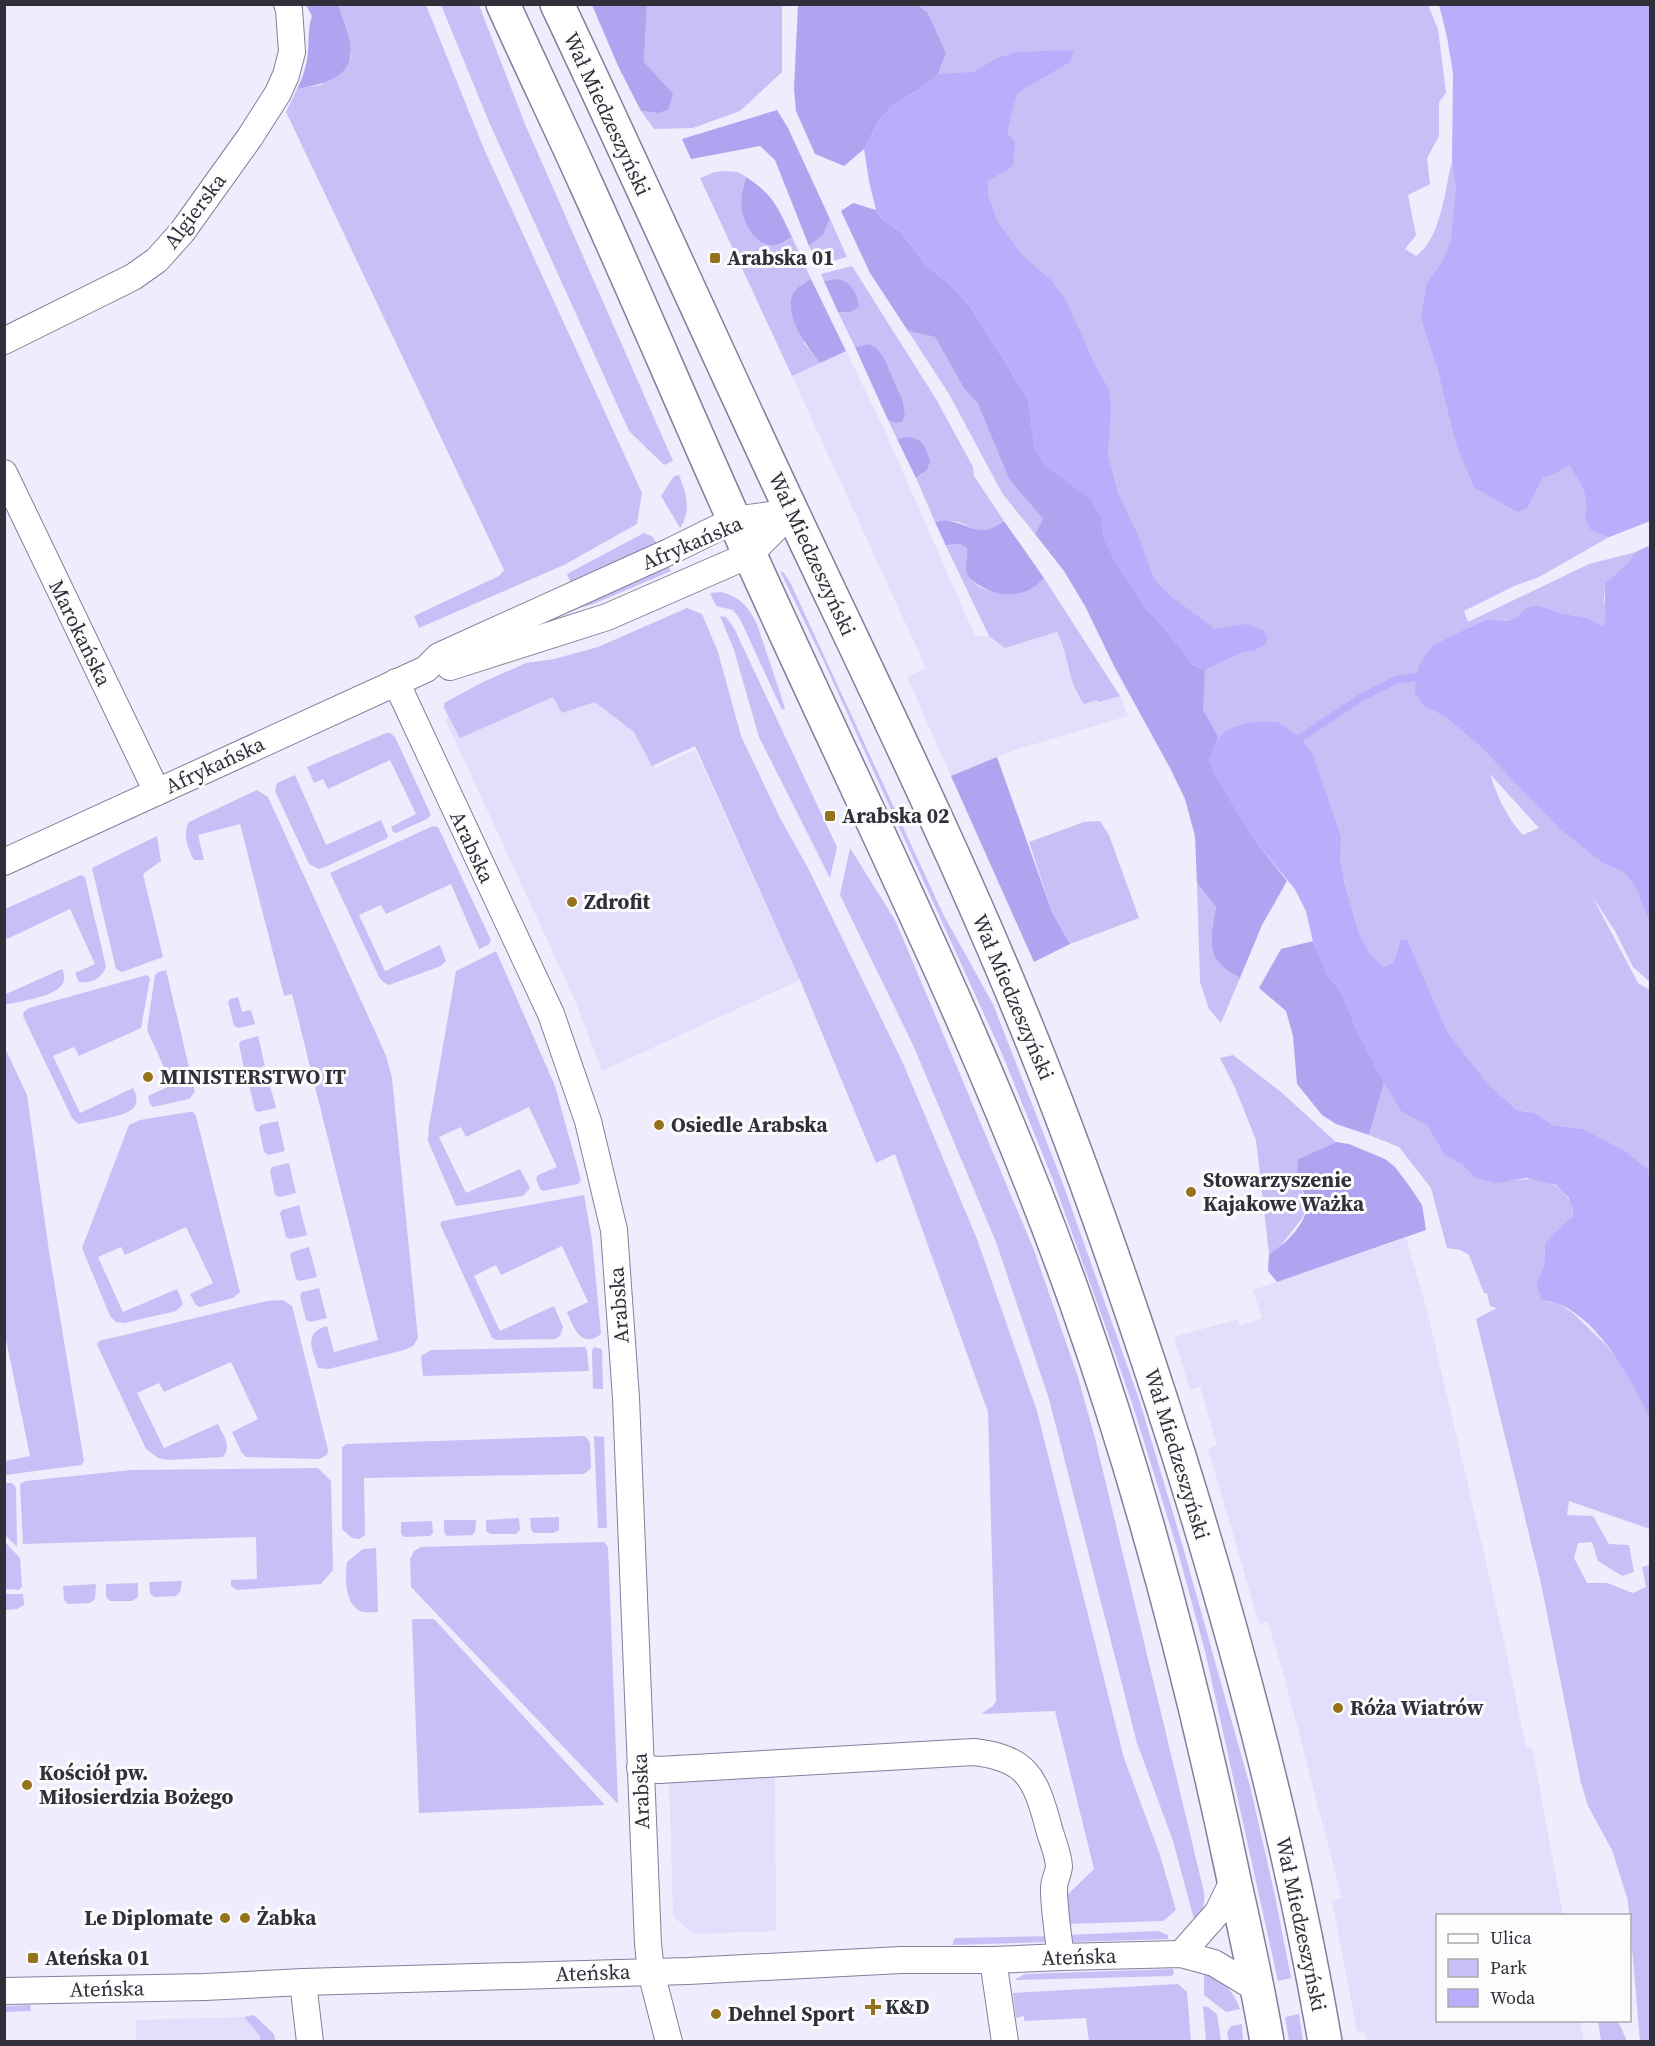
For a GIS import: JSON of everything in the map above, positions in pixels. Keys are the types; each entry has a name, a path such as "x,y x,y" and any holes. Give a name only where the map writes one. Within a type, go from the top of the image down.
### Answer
{"main road":[{"path":"503,4 586,184 749,555 888,851 953,996 1013,1138 1075,1297 1117,1426 1174,1620 1213,1779 1267,2042"},
{"name":"Wał Miedzeszyński","path":"557,4 932,808 1006,976 1074,1149 1142,1339 1201,1526 1249,1696 1298,1897 1325,2042"}],"street":[{"name":"Algierska","path":"4,341 133,277 157,260 182,232 250,137 278,93 292,52 289,9 286,4"},
{"name":"Marokańska","path":"4,473 157,792"},
{"name":"Afrykańska","path":"4,862 426,669 439,656 682,546 734,520 792,512"},
{"name":"Afrykańska","path":"426,669 443,669 607,617 749,555 792,512"},
{"name":"Arabska","path":"396,682 551,1014 588,1121 614,1230 626,1398 648,1944 651,1972 669,2042"},
{"path":"640,1768 659,1770 974,1752 1010,1760 1024,1769 1034,1783 1042,1803 1059,1867 1054,1884 1061,1956"},
{"path":"1181,1954 1218,1912 1234,1879"},
{"name":"Ateńska","path":"4,1991 205,1987 651,1972 901,1960 993,1960 1061,1956 1181,1954 1214,1963 1257,1989"},
{"path":"993,1960 1005,2042"},
{"path":"303,1982 310,2042"}],"shaded area":[{"path":"306,5 338,5 345,23 351,52 349,63 343,72 333,79 297,89 307,61 312,16"},
{"path":"592,5 647,5 644,62 673,94 668,110 657,113 641,111 619,68"},
{"path":"798,5 918,5 928,13 946,53 938,74 917,91 894,104 879,120 864,149 844,166 815,154 796,111 794,89"},
{"path":"777,110 788,128 830,219 823,235 809,246 775,160 760,146 691,159 682,139"},
{"path":"746,177 769,196 792,237 779,244 768,245 752,234 745,222 741,206"},
{"path":"853,203 876,210 883,220 900,231 926,265 948,283 970,306 1028,399 1035,450 1045,465 1091,499 1101,517 1104,539 1145,608 1193,665 1205,670 1203,710 1218,737 1209,760 1213,771 1253,838 1287,881 1262,925 1240,978 1222,966 1213,952 1212,929 1216,907 1197,883 1195,836 1185,799 1170,768 1114,666 1085,606 1064,571 1035,534 1043,519 1009,479 978,404 963,387 935,337 908,331 870,273 841,211"},
{"path":"811,279 846,351 820,363 798,331 791,312 793,294"},
{"path":"835,279 849,284 854,292 859,306 854,310 838,312 824,281"},
{"path":"869,344 876,348 884,358 903,401 905,415 902,422 896,423 888,420 855,347"},
{"path":"846,351 884,429 975,636 989,636 1005,648 1057,632 1065,647 1068,672 1076,694 1084,704 1120,696 1128,716 1015,750 951,776 907,677 926,668 792,376"},
{"path":"906,437 920,441 930,461 927,470 916,478 897,439"},
{"path":"945,520 981,530 995,527 1004,521 1044,578 1030,590 1022,593 1004,594 987,590 970,579 967,573 967,548 957,544 946,546 935,522"},
{"path":"606,661 656,768 695,750 800,980 602,1071 574,998 446,721 454,699"},
{"path":"997,757 1052,912 1070,944 1034,962 951,776"},
{"path":"1313,941 1327,975 1341,992 1356,1028 1384,1083 1369,1135 1336,1124 1322,1115 1297,1084 1293,1036 1286,1011 1259,988 1281,949"},
{"path":"1336,1142 1349,1144 1385,1159 1395,1167 1422,1205 1426,1230 1277,1282 1268,1271 1269,1254 1293,1234 1306,1213 1306,1198 1297,1173 1298,1159"},
{"path":"1406,1238 1427,1310 1501,1627 1526,1747 1532,1747 1563,1914 1436,1914 1436,2022 1580,2022 1584,2041 1367,2042 1365,2033 1357,2031 1332,1901 1342,1898 1285,1680 1268,1622 1259,1624 1208,1449 1217,1445 1200,1387 1190,1390 1174,1337 1238,1319 1240,1326 1262,1318 1253,1290"},
{"path":"775,1773 776,1931 693,1934 673,1916 669,1775"},
{"path":"244,2017 260,2036 261,2041 136,2041 136,2020"}],"green space":[{"path":"338,5 426,5 484,149 642,493 637,524 564,565 419,628 414,616 499,576 504,570 286,112 297,89 321,85 351,57 347,28"},
{"path":"441,5 479,5 525,124 673,461 664,465 629,431 489,122"},
{"path":"647,5 782,5 782,72 740,111 693,128 654,129 641,111 657,113 644,62"},
{"path":"918,5 1428,5 1438,29 1446,93 1439,102 1439,136 1427,158 1430,184 1408,195 1416,235 1405,249 1416,256 1431,238 1441,213 1452,161 1466,253 1469,300 1473,318 1484,341 1493,370 1502,425 1524,462 1543,471 1569,465 1595,513 1607,525 1650,514 1650,521 1609,537 1539,577 1514,586 1464,611 1468,622 1589,564 1636,552 1650,545 1650,556 1629,562 1605,583 1604,601 1614,622 1626,623 1641,608 1650,617 1650,633 1646,643 1630,649 1611,639 1597,624 1587,618 1537,605 1527,607 1515,618 1505,621 1487,619 1470,627 1438,653 1424,673 1424,686 1430,700 1443,715 1483,749 1601,815 1630,835 1650,860 1650,982 1633,967 1615,931 1592,896 1638,983 1650,990 1650,1171 1628,1153 1619,1180 1603,1185 1585,1172 1580,1158 1594,1135 1583,1129 1553,1125 1535,1113 1516,1110 1497,1101 1432,1040 1404,1003 1379,983 1351,946 1344,877 1320,821 1305,773 1285,748 1267,734 1249,736 1227,745 1220,764 1229,785 1260,834 1308,891 1323,942 1350,970 1365,995 1396,1071 1411,1086 1431,1095 1449,1142 1508,1181 1526,1179 1544,1181 1559,1188 1565,1194 1573,1214 1564,1227 1545,1243 1544,1266 1536,1283 1541,1300 1559,1304 1573,1313 1605,1344 1622,1365 1650,1416 1650,1529 1569,1501 1567,1515 1593,1516 1609,1544 1629,1545 1634,1572 1622,1576 1598,1561 1592,1542 1578,1543 1574,1558 1587,1583 1607,1583 1633,1593 1646,1587 1642,1567 1650,1565 1650,2041 1640,2041 1631,1914 1629,1914 1628,1901 1612,1850 1588,1806 1581,1783 1540,1579 1476,1319 1497,1308 1490,1306 1487,1293 1484,1293 1469,1255 1460,1250 1447,1248 1431,1188 1399,1147 1369,1135 1384,1083 1356,1028 1341,992 1327,975 1313,941 1306,911 1295,889 1253,838 1213,771 1200,735 1205,670 1193,665 1145,608 1115,563 1104,539 1101,517 1091,499 1045,465 1035,450 1028,399 1062,422 1079,410 1083,392 1078,370 1066,343 1039,295 988,248 973,219 957,162 962,148 980,142 995,114 995,92 987,87 966,91 917,91 938,74 946,53 928,13","holes":["1490,774 1539,828 1523,835 1503,806"]},
{"path":"724,171 738,172 746,177 742,192 781,244 792,237 811,279 801,285 804,343 820,363 792,376 700,178"},
{"path":"830,219 847,257 817,265 809,246 823,235"},
{"path":"852,266 936,399 973,467 974,476 1004,521 991,530 982,532 959,522 945,520 935,522 916,478 923,474 906,437 897,439 888,420 896,423 902,422 905,415 903,401 884,358 869,344 855,347 838,312 847,313 835,279 824,281 821,274"},
{"path":"908,331 935,337 963,387 978,404 1009,479 1043,519 1035,534 1002,493 949,394"},
{"path":"679,475 686,495 687,509 680,528 661,496 674,476"},
{"path":"644,533 653,537 657,544 571,583 567,574"},
{"path":"957,544 967,548 968,576 984,589 994,592 1016,592 1036,585 1044,578 1120,696 1084,704 1074,686 1057,632 1005,648 989,636 946,546"},
{"path":"667,563 671,571 596,603 576,609 574,605"},
{"path":"780,571 791,584 943,914 993,1004 1062,1181 1140,1402 1183,1547 1251,1790 1291,1978 1278,1981 1206,1655 1177,1548 1132,1403 1053,1180 1003,1056 824,662"},
{"path":"721,592 739,600 754,618 785,708 782,710 740,619 733,610 716,606 710,593"},
{"path":"687,608 702,614 718,652 741,736 902,1061 977,1239 1037,1411 1124,1758 1160,1855 1176,1910 1163,1921 1065,1924 1062,1900 1094,1869 1055,1711 981,1714 993,1706 996,1701 988,1412 895,1154 876,1163 800,980 695,746 652,766 634,732 595,702 562,713 553,697 460,738 444,708 444,703 526,663 554,659 598,647"},
{"path":"720,616 726,617 734,628 837,847 830,878 759,737 734,650"},
{"path":"386,733 395,737 431,815 396,833 391,827 416,814 390,760 328,789 323,779 314,783 307,767"},
{"path":"295,775 326,845 381,820 388,836 386,839 319,869 309,864 275,791 277,783"},
{"path":"257,790 268,797 375,1031 386,1056 392,1078 418,1338 413,1346 404,1350 329,1369 318,1368 312,1348 312,1337 319,1329 327,1326 334,1352 378,1340 292,994 284,996 240,824 198,835 204,860 194,860 186,836 189,822"},
{"path":"1100,821 1109,835 1139,918 1070,944 1052,912 1029,842 1084,822"},
{"path":"433,826 438,827 491,940 488,945 479,949 451,884 386,914 381,905 359,915 385,971 440,945 446,961 441,966 389,985 379,977 330,873"},
{"path":"157,836 161,861 143,874 163,957 122,972 116,969 92,868"},
{"path":"850,848 895,920 1034,1250 1078,1377 1095,1438 1204,1892 1203,1909 1195,1923 1173,1841 1137,1743 1049,1399 996,1242 913,1045 840,895"},
{"path":"81,875 85,877 106,966 99,977 92,981 79,982 75,973 95,964 70,909 7,939 5,909"},
{"path":"1197,883 1216,907 1212,944 1216,958 1224,968 1240,978 1221,1023 1209,1009 1200,982"},
{"path":"496,951 555,1086 581,1180 578,1184 543,1191 540,1189 536,1179 538,1175 557,1167 529,1107 466,1137 461,1127 439,1137 466,1193 520,1169 530,1188 523,1196 456,1206 428,1141 429,1126 456,971"},
{"path":"62,969 64,978 62,985 56,990 38,998 5,1004 5,991 6,994"},
{"path":"166,970 195,1092 189,1099 153,1107 148,1096 172,1085 147,1030 155,975"},
{"path":"147,975 150,978 141,1028 79,1056 74,1047 53,1056 80,1113 133,1088 136,1094 137,1099 131,1110 78,1124 72,1118 23,1016 24,1012 29,1008"},
{"path":"238,997 242,1012 251,1010 255,1024 238,1028 234,1026 228,1002"},
{"path":"258,1036 265,1066 248,1071 244,1068 239,1044 241,1041"},
{"path":"4,1046 27,1095 49,1251 84,1461 81,1465 5,1475 5,1461 30,1456 5,1335"},
{"path":"1233,1055 1281,1092 1336,1142 1298,1159 1300,1185 1307,1205 1303,1217 1279,1248 1269,1254 1256,1140 1220,1058"},
{"path":"268,1078 276,1108 258,1112 255,1110 249,1086 251,1083"},
{"path":"193,1112 196,1116 240,1292 233,1298 199,1307 195,1304 190,1294 213,1283 186,1227 125,1255 121,1247 98,1257 123,1312 177,1289 183,1304 176,1311 124,1323 116,1322 110,1316 82,1248 129,1125 140,1120"},
{"path":"278,1121 285,1151 268,1155 264,1152 259,1128 261,1125"},
{"path":"289,1163 296,1193 279,1197 275,1195 270,1171 272,1167"},
{"path":"584,1195 592,1240 601,1334 594,1338 583,1338 569,1318 567,1312 588,1302 562,1246 501,1275 496,1265 474,1276 500,1331 554,1306 563,1327 560,1336 555,1339 497,1340 492,1338 440,1224 442,1221"},
{"path":"299,1205 307,1235 290,1239 286,1237 280,1213 282,1210"},
{"path":"309,1247 317,1277 300,1281 296,1279 290,1255 292,1252"},
{"path":"319,1288 327,1318 310,1322 306,1320 300,1296 302,1292"},
{"path":"283,1300 292,1306 328,1450 327,1455 319,1459 246,1457 232,1432 258,1419 231,1362 164,1392 159,1383 137,1393 164,1448 218,1424 227,1444 223,1457 168,1460 158,1458 146,1449 100,1351 97,1344 99,1341 267,1301"},
{"path":"585,1347 589,1371 423,1376 421,1356 431,1350"},
{"path":"594,1347 602,1349 603,1389 593,1389 592,1351"},
{"path":"584,1436 590,1443 591,1468 584,1474 364,1478 365,1535 359,1539 352,1538 342,1529 342,1447 347,1444"},
{"path":"594,1436 604,1437 607,1528 598,1528"},
{"path":"318,1468 331,1481 333,1570 321,1584 237,1590 231,1586 231,1580 257,1579 256,1537 23,1544 20,1484 26,1481 131,1470"},
{"path":"5,1483 12,1483 16,1488 17,1547 5,1535"},
{"path":"559,1517 559,1530 554,1533 534,1533 531,1530 530,1518"},
{"path":"519,1518 520,1530 516,1534 491,1534 486,1531 486,1520"},
{"path":"444,1520 476,1520 475,1532 472,1535 447,1536 444,1531"},
{"path":"432,1521 433,1533 430,1536 404,1537 401,1534 401,1522"},
{"path":"5,1542 20,1558 22,1586 19,1590 5,1589"},
{"path":"604,1542 608,1547 618,1804 411,1587 410,1559 414,1551 421,1547"},
{"path":"376,1548 378,1612 363,1612 352,1604 349,1598 346,1583 347,1562 363,1549"},
{"path":"182,1581 180,1592 176,1596 154,1597 150,1593 149,1582"},
{"path":"138,1583 138,1597 132,1601 110,1601 106,1597 106,1584"},
{"path":"96,1584 95,1599 90,1603 68,1604 64,1600 63,1586"},
{"path":"5,1594 23,1594 24,1605 17,1609 5,1610"},
{"path":"412,1619 434,1619 605,1805 419,1813"},
{"path":"1158,1931 1168,1935 1168,1939 1071,1942 1068,1935"},
{"path":"1050,1936 1047,1942 953,1945 955,1938"},
{"path":"1173,1969 1172,1976 1014,1980 1025,1974"},
{"path":"1204,1970 1226,1986 1240,2009 1226,2012 1204,1995"},
{"path":"1178,1984 1187,1992 1191,2041 1089,2041 1086,2018 1024,2021 1024,2016 1016,2018 1013,1993"},
{"path":"30,2005 31,2011 5,2012 5,2006"},
{"path":"1203,2006 1217,2014 1221,2041 1206,2041"},
{"path":"1299,2014 1303,2041 1289,2041 1285,2017"},
{"path":"254,2015 274,2034 275,2041 261,2041 260,2036 244,2017"},
{"path":"1598,2022 1618,2022 1627,2041 1601,2041"},
{"path":"1242,2024 1243,2041 1229,2041 1227,2033 1231,2026"}],"water":[{"path":"1439,5 1650,5 1650,521 1609,537 1591,530 1585,519 1584,490 1569,465 1554,474 1543,477 1527,508 1517,512 1474,487 1456,444 1438,371 1421,318 1427,283 1445,257 1451,240 1456,189 1452,161 1453,73"},
{"path":"1074,50 1070,62 1017,93 1007,133 1015,142 1013,166 988,181 988,195 997,221 1023,256 1051,280 1066,300 1093,361 1108,388 1111,404 1108,456 1118,493 1137,533 1154,579 1169,595 1215,629 1246,624 1263,630 1267,637 1266,644 1255,650 1240,653 1205,670 1193,665 1145,608 1115,563 1104,539 1101,517 1091,499 1045,465 1035,450 1028,399 970,306 948,283 926,265 900,231 883,220 876,210 869,181 864,149 879,120 894,104 917,91 938,74 974,72 997,58 1018,52"},
{"path":"1646,547 1650,550 1650,923 1636,887 1624,872 1602,862 1560,829 1483,749 1443,715 1424,706 1415,693 1419,665 1432,647 1487,619 1506,621 1515,618 1527,607 1537,605 1587,618 1604,627 1605,583 1629,562 1636,552"},
{"path":"1253,722 1278,722 1300,738 1313,755 1341,837 1340,860 1359,935 1371,956 1384,967 1394,962 1401,940 1407,940 1447,1032 1486,1082 1516,1110 1535,1113 1553,1125 1583,1129 1628,1153 1650,1171 1650,1418 1624,1370 1601,1338 1574,1313 1559,1304 1541,1300 1536,1283 1544,1266 1545,1243 1572,1217 1573,1210 1568,1197 1556,1185 1526,1178 1496,1183 1476,1178 1462,1164 1445,1155 1427,1125 1402,1112 1384,1083 1356,1028 1341,992 1327,975 1313,941 1306,911 1295,889 1253,838 1213,771 1209,760 1224,733 1229,729"}],"waterway":[{"path":"1300,738 1362,697 1396,680 1416,677"}],"place":[{"name":"Arabska 01","path":"715,258"},
{"name":"Arabska 02","path":"830,816"},
{"name":"Zdrofit","path":"572,902"},
{"name":"MINISTERSTWO IT","path":"148,1077"},
{"name":"Osiedle Arabska","path":"659,1125"},
{"name":"Stowarzyszenie Kajakowe Ważka","path":"1191,1192"},
{"name":"Róża Wiatrów","path":"1338,1708"},
{"name":"Kościół pw. Miłosierdzia Bożego","path":"27,1785"},
{"name":"Le Diplomate","path":"225,1918"},
{"name":"Żabka","path":"245,1918"},
{"name":"Ateńska 01","path":"33,1958"},
{"name":"K&D","path":"873,2007"},
{"name":"Dehnel Sport","path":"716,2014"}]}
